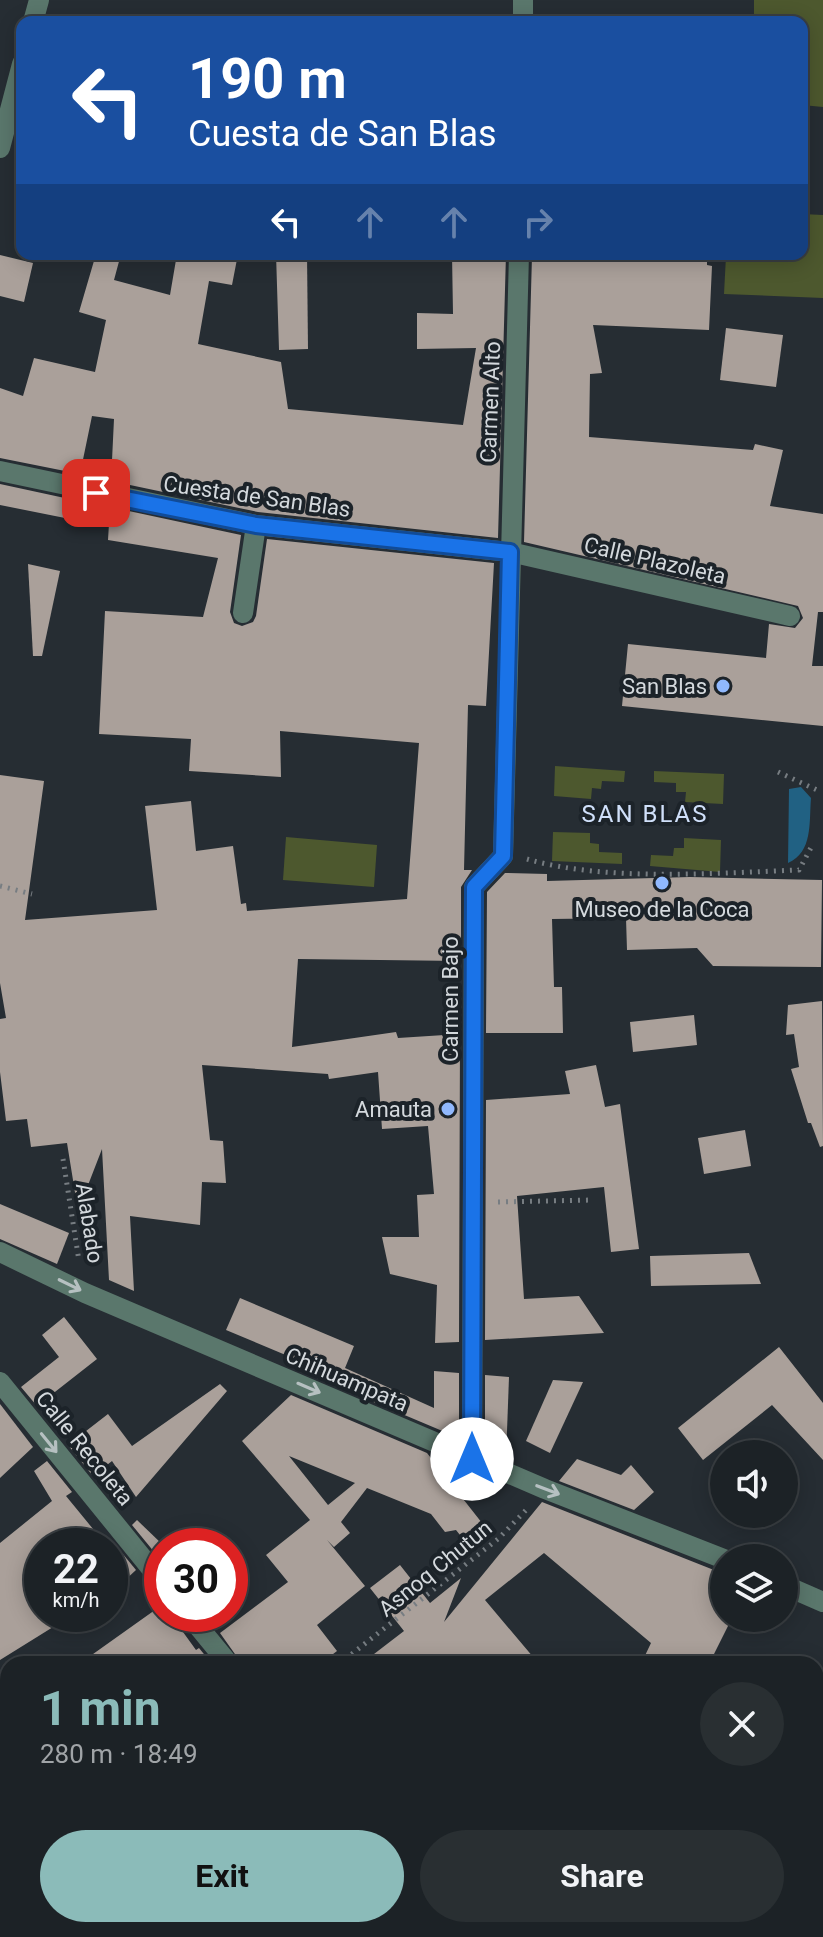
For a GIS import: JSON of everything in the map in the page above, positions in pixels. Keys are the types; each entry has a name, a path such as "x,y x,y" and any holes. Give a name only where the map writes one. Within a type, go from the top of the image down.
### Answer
{"street":[{"path":"0,148 16,87"},
{"name":"Carmen Alto","path":"510,552 519,260"},
{"name":"Cuesta de San Blas","path":"0,471 256,525 510,552"},
{"path":"243,613 256,525"},
{"path":"503,856 510,552"},
{"name":"Calle Plazoleta","path":"510,552 790,616"},
{"name":"Carmen Bajo","path":"472,1459 474,887 503,856"},
{"name":"Chihuampata","path":"0,1252 85,1293 472,1459 710,1554"},
{"name":"Calle Recoleta","path":"0,1382 144,1560"},
{"path":"798,1591 823,1602"},
{"path":"203,1632 222,1656"}],"path":[{"path":"778,772 817,790"},
{"path":"503,856 561,868 683,873 799,870 813,844"},
{"path":"0,886 32,894"},
{"name":"Alabado","path":"63,1159 85,1293"},
{"path":"473,1202 592,1200"},
{"name":"Asnoq Chutun","path":"349,1656 498,1539 545,1489"}],"green space":[{"path":"754,0 823,0 823,107 808,106 808,16 754,16"},
{"path":"808,214 823,215 823,298 724,294 726,260 808,260"},
{"path":"555,766 625,771 624,782 602,781 601,789 592,788 591,799 554,796"},
{"path":"654,771 724,774 723,804 685,802 686,792 676,792 676,783 654,782"},
{"path":"553,832 590,833 590,843 599,844 599,852 622,853 622,864 552,861"},
{"path":"286,837 377,845 374,887 283,880"},
{"path":"684,838 721,840 720,872 650,866 651,855 673,856 674,848 684,848"}],"water":[{"path":"801,787 811,798 808,836 802,852 788,863 789,789"}],"building":[{"path":"0,255 33,263 24,302 0,296"},
{"path":"94,260 119,260 114,280 170,295 176,260 237,260 232,285 209,281 198,344 281,362 288,409 463,425 476,348 417,349 417,313 453,314 452,260 506,260 498,538 258,512 111,481 114,419 92,416 80,474 0,458 0,388 23,396 34,358 95,372 106,320 79,312"},
{"path":"276,260 307,260 308,349 279,350"},
{"path":"532,260 707,260 707,265 712,266 709,330 593,325 602,373 590,374 589,437 753,450 755,444 783,450 770,506 823,514 823,612 818,612 812,666 823,666 823,726 622,706 628,644 766,658 769,624 795,628 803,618 798,606 524,542"},
{"path":"726,328 783,335 776,387 720,380"},
{"path":"0,484 74,500 70,519 0,505"},
{"path":"110,507 241,535 230,612 234,623 242,626 253,622 256,616 267,539 494,563 486,706 468,705 464,870 472,870 461,887 461,961 298,959 292,1047 396,1032 398,1038 460,1034 459,1342 435,1343 437,1285 390,1274 382,1237 419,1237 417,1195 434,1194 428,1126 382,1129 378,1072 329,1079 328,1074 202,1065 210,1140 223,1141 226,1183 202,1182 200,1225 130,1216 134,1291 109,1280 102,1149 78,1211 67,1143 31,1147 27,1119 6,1121 0,1072 0,1019 6,1018 0,983 0,775 44,781 25,920 157,910 145,806 191,801 196,851 233,846 241,904 246,903 247,911 407,899 419,743 280,731 281,777 189,771 191,739 99,734 105,611 203,617 218,558 108,540"},
{"path":"28,564 60,571 42,656 33,656"},
{"path":"505,873 547,874 547,881 690,877 822,880 821,967 713,966 697,948 627,950 626,918 552,919 554,987 562,987 563,1033 486,1033 487,892"},
{"path":"822,1001 823,1146 820,1147 811,1123 808,1123 791,1069 799,1067 794,1034 786,1035 788,1005"},
{"path":"694,1015 697,1045 633,1052 630,1022"},
{"path":"596,1065 605,1107 620,1104 639,1249 611,1252 604,1187 517,1196 524,1299 579,1296 604,1333 485,1340 486,1100 570,1094 565,1071"},
{"path":"745,1130 751,1166 704,1174 698,1138"},
{"path":"0,1204 69,1233 57,1264 0,1239"},
{"path":"749,1253 761,1284 651,1286 650,1256"},
{"path":"240,1298 354,1346 345,1368 434,1408 434,1371 459,1373 459,1438 312,1376 319,1369 226,1330"},
{"path":"64,1317 97,1359 37,1406 21,1387 59,1357 42,1335"},
{"path":"779,1347 823,1403 823,1460 772,1405 728,1440 710,1440 710,1454 703,1460 678,1428"},
{"path":"485,1375 509,1377 506,1458 485,1449"},
{"path":"553,1380 583,1382 550,1453 526,1441"},
{"path":"220,1384 227,1391 136,1497 112,1461 93,1476 68,1445 108,1414 132,1446"},
{"path":"291,1395 427,1453 482,1523 472,1550 456,1530 445,1532 431,1514 367,1488 341,1522 350,1533 334,1547 327,1540 365,1586 317,1625 337,1651 330,1656 236,1656 220,1633 248,1632 248,1612 288,1582 266,1555 310,1520 242,1441","holes":["289,1456 355,1483 328,1505"]},
{"path":"0,1404 33,1447 0,1478"},
{"path":"577,1459 621,1475 631,1465 654,1492 634,1510 559,1481"},
{"path":"47,1461 72,1492 66,1496 92,1528 24,1528 24,1632 45,1632 6,1656 0,1656 0,1543 52,1501 34,1471"},
{"path":"542,1502 710,1568 710,1632 725,1632 713,1656 645,1656 651,1643 544,1553 485,1600 532,1656 371,1656 404,1631 370,1588 400,1565 430,1603 461,1578 444,1622"},
{"path":"137,1520 145,1528 144,1540 132,1525"},
{"path":"128,1560 136,1570 128,1577"},
{"path":"144,1618 144,1632 183,1632 196,1650 199,1648 206,1656 143,1654 90,1656"}],"place":[{"name":"San Blas","path":"723,686"},
{"name":"Museo de la Coca","path":"662,883"},
{"name":"Amauta","path":"448,1109"}],"district":[{"name":"SAN BLAS","path":"645,814"}],"route":[{"path":"96,493 256,525 510,552 503,856 474,887 472,1459"}]}
